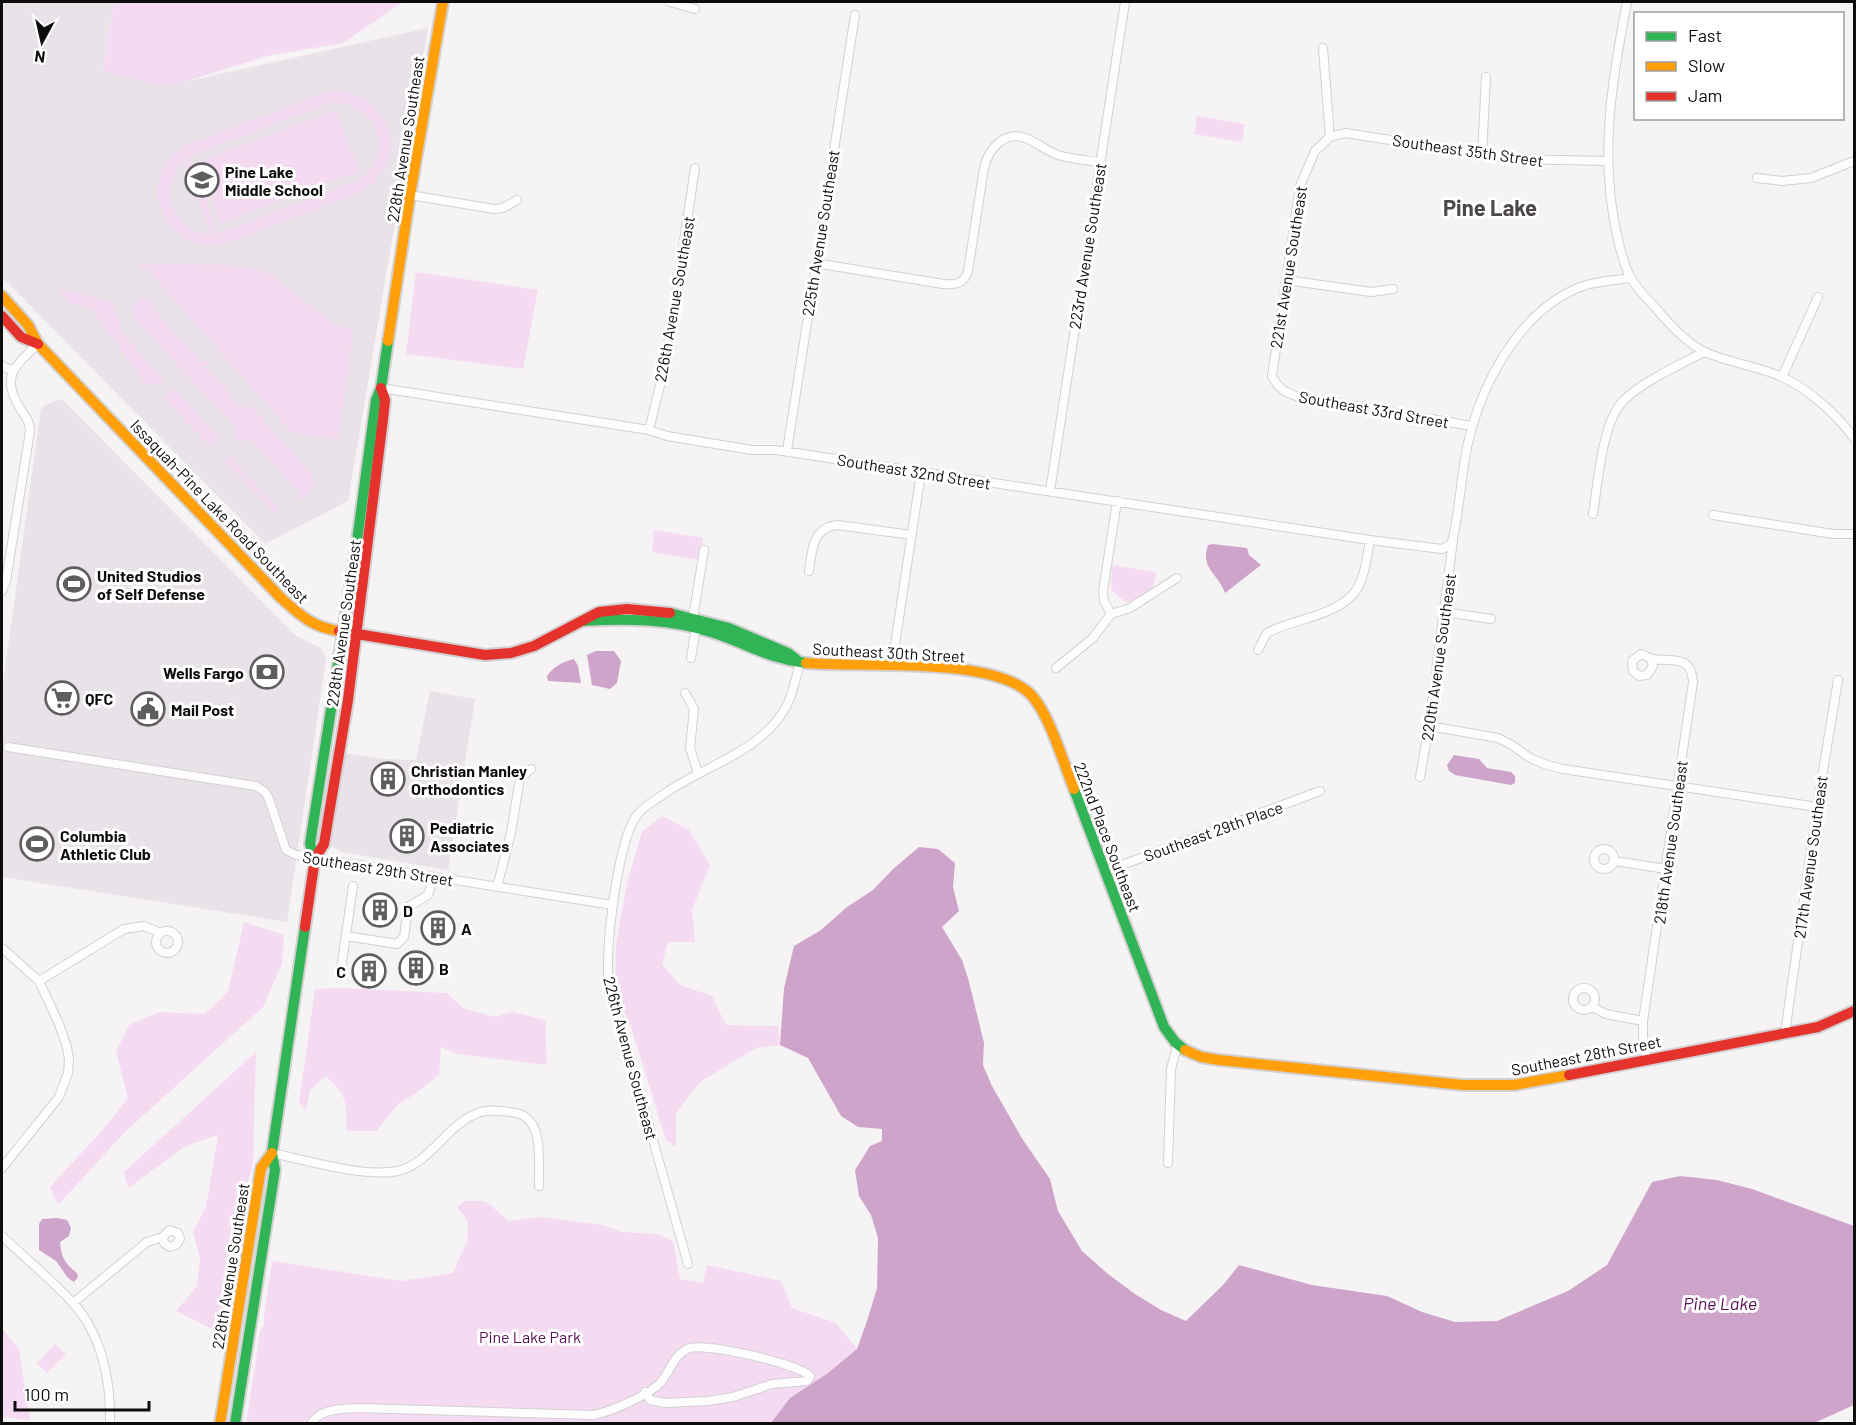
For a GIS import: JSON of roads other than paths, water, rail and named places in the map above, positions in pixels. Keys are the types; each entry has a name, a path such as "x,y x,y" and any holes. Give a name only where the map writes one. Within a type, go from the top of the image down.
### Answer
{"main road":[{"name":"228th Avenue Southeast","path":"315,858 310,844 376,400 381,388 410,195 443,2"},
{"name":"Issaquah-Pine Lake Road Southeast","path":"2,296 28,325 38,344 297,613 318,627 485,655 501,655 527,650 598,613 612,609 641,610 694,623 732,629 788,653 800,662"},
{"name":"Issaquah-Pine Lake Road Southeast","path":"2,316 21,337 38,344"},
{"name":"228th Avenue Southeast","path":"235,1424 275,1170 272,1153 315,858 324,844 357,635 385,400 381,388"},
{"name":"Southeast 30th Street","path":"800,662 892,664 976,673"},
{"name":"222nd Place Southeast","path":"976,673 1011,682 1031,694 1043,711 1164,1027 1178,1046"},
{"name":"Southeast 28th Street","path":"1178,1046 1196,1055 1219,1060 1484,1086 1520,1085 1818,1027 1854,1011"},
{"name":"228th Avenue Southeast","path":"220,1424 261,1168 272,1153"},
{"path":"247,1256 261,1259"}],"street":[{"path":"670,2 695,9"},
{"name":"223rd Avenue Southeast","path":"1050,491 1125,2"},
{"path":"1627,2 1613,85 1607,161 1615,226 1620,249 1631,278 1671,325 1704,352 1782,377 1821,403 1836,416 1854,438"},
{"name":"225th Avenue Southeast","path":"787,451 855,15"},
{"path":"1323,48 1330,137"},
{"path":"1482,154 1486,77"},
{"name":"Southeast 35th Street","path":"1330,137 1345,133 1514,159 1607,161"},
{"path":"815,263 943,284 957,284 966,279 968,271 986,161 989,152 1003,140 1013,137 1022,138 1060,156 1100,162"},
{"name":"221st Avenue Southeast","path":"1278,386 1272,376 1272,368 1300,186 1315,151 1330,137"},
{"path":"1758,178 1782,181 1811,178 1854,161"},
{"name":"226th Avenue Southeast","path":"649,430 665,365 695,168"},
{"path":"410,195 494,209 510,205 517,200"},
{"name":"220th Avenue Southeast","path":"1420,777 1445,612 1453,538 1472,426 1496,371 1516,337 1532,318 1548,305 1586,285 1631,278"},
{"path":"1287,280 1371,292 1393,288"},
{"path":"1782,377 1818,297"},
{"path":"2,591 6,581 30,431 28,420 9,392 8,378 11,369 38,344"},
{"path":"1593,514 1608,426 1614,412 1623,400 1634,392 1704,352"},
{"path":"2,366 11,369"},
{"name":"Southeast 33rd Street","path":"1278,386 1283,391 1296,396 1472,426"},
{"name":"Southeast 32nd Street","path":"381,388 649,430 668,436 752,450 787,451 1370,540 1435,549 1447,547"},
{"path":"892,664 921,473"},
{"path":"1111,614 1104,601 1103,591 1117,501"},
{"path":"1713,515 1833,534 1854,534"},
{"path":"809,571 815,539 818,533 830,525 911,536"},
{"name":"220th Avenue Southeast","path":"1447,547 1453,538"},
{"path":"1258,650 1262,638 1267,633 1328,611 1352,595 1358,589 1362,579 1370,540"},
{"path":"691,658 704,550"},
{"path":"1056,668 1093,638 1111,614 1130,608 1177,578"},
{"path":"1445,612 1491,619"},
{"name":"218th Avenue Southeast","path":"1647,1059 1643,1021 1693,682 1693,674 1679,660 1651,659"},
{"path":"685,693 694,709 690,748 698,774 758,740 776,722 785,709 793,690 800,662"},
{"name":"217th Avenue Southeast","path":"1785,1033 1817,807 1838,681"},
{"path":"1429,726 1498,738 1547,765 1817,807"},
{"name":"Southeast 29th Street","path":"8,747 256,786 266,792 286,849 296,855 613,905"},
{"path":"497,887 509,843 520,778 531,769"},
{"name":"226th Avenue Southeast","path":"688,1264 609,984 607,963 613,905 627,836 637,816 650,803 698,774"},
{"name":"Southeast 29th Place","path":"1106,871 1320,791"},
{"path":"1615,861 1666,869"},
{"path":"346,936 397,944 404,937 408,907 428,895 434,877"},
{"path":"340,976 353,886"},
{"path":"39,981 124,929 144,926 161,933"},
{"path":"2,948 39,981 67,1047 68,1073 58,1097 2,1168"},
{"path":"1592,1007 1606,1014 1643,1021"},
{"path":"1168,1163 1171,1070 1178,1046"},
{"path":"272,1153 367,1173 388,1173 416,1163 460,1125 478,1113 512,1112 528,1117 534,1123 537,1134 539,1186"},
{"path":"2,1236 73,1303 85,1320 101,1352 110,1393 110,1424"},
{"path":"73,1303 147,1242 163,1237"},
{"path":"311,1424 314,1418 325,1412 359,1408 593,1415 608,1412 660,1383 677,1357 689,1348 701,1347 756,1356 801,1370 810,1376 807,1381 772,1384 733,1397 708,1401 666,1403 650,1400 645,1392"}],"water":[{"path":"1208,545 1247,548 1249,555 1261,565 1225,593 1206,560"},
{"path":"596,651 614,651 621,661 617,683 610,689 592,685 587,655"},
{"path":"574,659 578,666 581,683 548,681 547,676 555,667"},
{"path":"1454,755 1479,759 1487,768 1511,772 1515,776 1515,783 1511,785 1455,775 1449,771 1447,765"},
{"name":"Pine Lake","path":"919,847 938,849 955,863 953,887 959,911 942,927 962,960 968,978 984,1043 983,1065 992,1086 1023,1140 1050,1179 1058,1211 1082,1251 1108,1274 1161,1310 1186,1321 1224,1284 1239,1265 1312,1285 1387,1296 1422,1312 1455,1322 1497,1321 1568,1291 1607,1265 1652,1182 1680,1176 1717,1180 1752,1189 1854,1226 1854,1405 1812,1424 771,1423 790,1398 828,1373 857,1349 877,1288 878,1238 871,1215 859,1196 855,1170 870,1146 882,1141 882,1129 858,1127 841,1116 808,1058 780,1045 784,988 794,946 821,930 847,907 873,890"},
{"path":"42,1219 67,1220 71,1228 69,1236 60,1242 64,1260 77,1273 78,1277 74,1282 68,1278 56,1261 39,1250 39,1224"}],"place":[{"name":"Pine Lake Middle School","path":"202,180"},
{"name":"United Studios of Self Defense","path":"74,584"},
{"name":"Wells Fargo","path":"267,672"},
{"name":"QFC","path":"62,698"},
{"name":"Mail Post","path":"148,709"},
{"name":"Christian Manley Orthodontics","path":"388,779"},
{"name":"Pediatric Associates","path":"407,836"},
{"name":"Columbia Athletic Club","path":"37,844"},
{"name":"D","path":"380,910"},
{"name":"A","path":"438,928"},
{"name":"B","path":"416,968"},
{"name":"C","path":"369,971"}],"district":[{"name":"Pine Lake","path":"1490,207"}],"park label":[{"name":"Pine Lake Park","path":"530,1336"}]}
